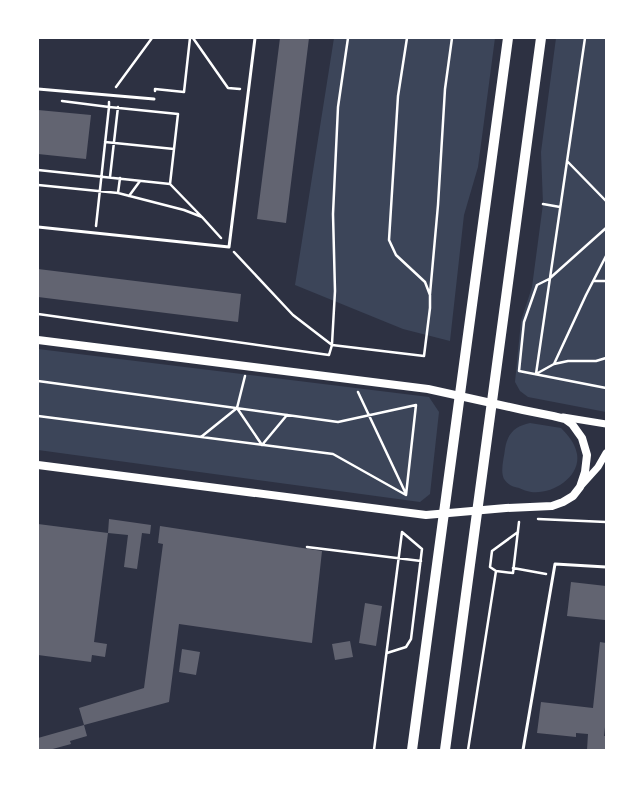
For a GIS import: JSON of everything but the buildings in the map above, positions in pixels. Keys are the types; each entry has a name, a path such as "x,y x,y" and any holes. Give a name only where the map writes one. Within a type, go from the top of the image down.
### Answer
{"main road":[{"path":"412,750 508,38"},
{"path":"445,750 541,38"},
{"path":"38,340 418,387 565,419 572,424 582,438 587,455 587,463 580,487 573,496 552,506 416,515 38,465"}],"street":[{"path":"553,416 606,424"},
{"path":"580,487 598,467 606,453"}],"lane":[{"path":"38,227 229,246 255,38"},
{"path":"38,89 154,99"},
{"path":"523,750 555,564 606,567"}],"path":[{"path":"110,95 152,38"},
{"path":"192,38 228,88 248,90"},
{"path":"154,99 155,89 184,92 192,38"},
{"path":"38,314 330,355 332,344 334,291 333,214 338,107 348,38"},
{"path":"407,38 398,96 388,240 396,255 425,282 430,295"},
{"path":"38,170 170,184 294,315 332,344 424,356 430,308 445,89 452,38"},
{"path":"536,374 585,38"},
{"path":"110,177 119,96"},
{"path":"62,101 178,114 170,184"},
{"path":"95,233 109,106"},
{"path":"105,142 174,149"},
{"path":"567,161 606,201"},
{"path":"118,193 120,178"},
{"path":"129,196 140,181"},
{"path":"38,185 118,193 184,210 202,217"},
{"path":"543,204 560,207"},
{"path":"606,228 549,279 537,285 524,322 519,371 606,388"},
{"path":"554,364 606,256"},
{"path":"593,281 606,281"},
{"path":"536,374 554,364 568,361 596,361 606,358"},
{"path":"201,437 237,408 246,375"},
{"path":"38,381 338,422 416,405 406,494"},
{"path":"357,388 406,494"},
{"path":"237,408 262,445"},
{"path":"262,445 288,415"},
{"path":"38,416 333,454 406,494"},
{"path":"538,519 606,522"},
{"path":"518,532 492,551 490,567 496,571 513,573 513,568 518,532 519,522"},
{"path":"374,750 402,532 422,549 421,561 411,639 406,647 387,653"},
{"path":"307,547 421,561"},
{"path":"513,568 553,575"},
{"path":"468,750 496,571"}],"shaded area":[{"path":"334,38 495,38 478,167 464,215 450,341 403,329 295,285"},
{"path":"556,38 606,38 606,412 528,397 520,391 515,382 521,321 532,287 543,204 541,152"},
{"path":"38,349 429,397 439,412 430,494 420,502 38,450"},
{"path":"530,423 561,428 575,446 577,462 570,477 563,483 548,491 531,492 515,487 507,483 503,476 502,472 506,444 510,435 520,426"}]}
